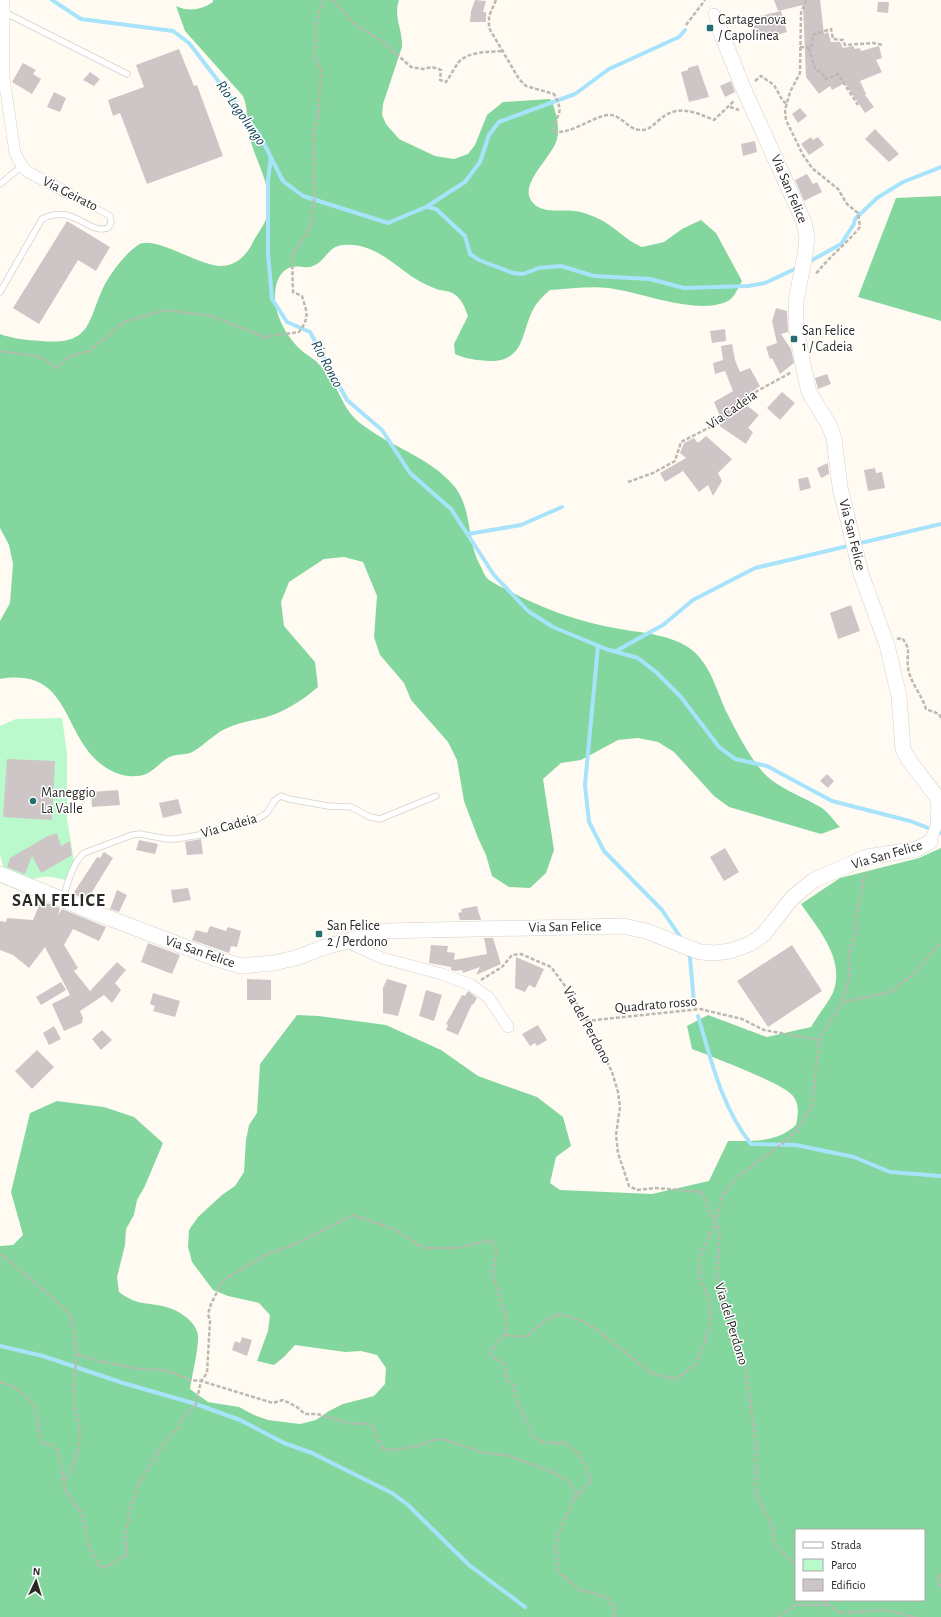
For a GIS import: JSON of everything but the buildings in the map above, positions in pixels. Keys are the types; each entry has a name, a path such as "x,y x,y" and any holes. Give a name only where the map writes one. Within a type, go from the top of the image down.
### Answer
{"street":[{"path":"4,0 4,78 15,153 22,166"},
{"name":"Via San Felice","path":"0,874 62,900 214,958 241,966 280,961 383,931 623,926 646,931 695,949 715,953 730,951 750,944 774,923 792,898 814,880 867,857 917,849 930,842 938,821 939,806 937,797 908,760 903,749 899,696 887,646 861,574 840,487 834,438 829,425 810,392 803,365 796,325 796,301 807,277 805,256 807,238 804,222 744,90 714,14"},
{"name":"Via Geirato","path":"22,166 37,177 68,192"},
{"path":"345,941 382,958 442,974 471,985 488,996 508,1027"}],"lane":[{"path":"4,12 127,74"},
{"path":"0,184 22,166"},
{"name":"Via Geirato","path":"0,292 42,219 49,216 65,214 100,229 108,228 110,225 110,216 68,192"},
{"name":"Via Cadeia","path":"62,900 76,864 84,853 132,835 140,834 167,839 176,839 205,834 241,822 254,821 267,813 275,800 281,796 289,799 328,806 351,807 370,817 380,819 436,796"}],"path":[{"path":"0,350 41,357 57,368 68,357 89,351 124,322 165,310 212,316 264,337 299,332 307,321 307,314 302,296 293,292 292,256 310,227 314,205 314,132 318,118 321,70 315,57 316,21 323,0"},
{"path":"332,0 357,26 382,41 411,67 423,69 432,67 438,68 441,70 440,80 446,82 459,61 471,55 484,52 504,51"},
{"path":"496,0 489,16 489,28 504,51 519,79 526,86 554,94 560,105 559,116 553,126 553,132 562,133 608,115 616,117 634,129 643,130 652,126 674,110 692,111 714,120 730,107 744,90 762,76 774,85 786,104"},
{"path":"686,25 705,0"},
{"path":"806,0 801,13 800,73 790,92 786,104 786,120 803,155 812,168 838,189 847,204 858,214 860,227 851,238 807,277"},
{"path":"800,47 811,48 813,35 831,29 833,39 844,40 845,45 873,43 883,44"},
{"path":"808,48 815,69 822,73 825,79 838,74 858,105"},
{"name":"Via Cadeia","path":"628,482 653,474 675,461 681,442 718,423 739,402 803,365"},
{"path":"887,646 902,638 908,645 908,669 926,709 939,714 941,718"},
{"path":"504,1334 526,1337 546,1320 560,1314 580,1320 596,1329 651,1373 676,1379 696,1364 704,1345 710,1323 710,1302 700,1277 699,1259 715,1223 723,1195 734,1181 782,1144 798,1129 812,1106 819,1040 842,1002 850,980 849,951 856,932 856,917 867,857"},
{"path":"842,1002 890,992 914,974 941,942"},
{"name":"Via del Perdono","path":"471,985 502,967 512,955 521,954 550,967 567,988 612,1072 618,1092 620,1107 616,1135 618,1153 629,1186 637,1190 655,1188 702,1192 720,1232 717,1281 723,1289 727,1308 740,1344 751,1407 756,1449 756,1494 772,1525 774,1544 795,1564"},
{"name":"Quadrato rosso","path":"586,1021 700,1009 742,1019 764,1030 819,1040"},
{"path":"0,1382 14,1387 34,1405 42,1443 51,1444 58,1451 65,1490 81,1512 88,1544 99,1566 104,1567 123,1558 127,1554 125,1534 129,1519 128,1515 139,1483 167,1438 180,1428 181,1420 196,1404 201,1381 207,1373 210,1321 208,1314 222,1280 268,1254 300,1242 353,1215 394,1229 423,1248 457,1248 491,1240 497,1251 492,1272 506,1321 504,1334 491,1350 490,1355 504,1363 507,1380 513,1385 518,1404 529,1426 532,1436 544,1443 557,1442 560,1445 563,1442 567,1444 581,1459 591,1482 581,1490 573,1501 558,1534 556,1544 558,1572 580,1590 607,1597 615,1610 614,1617"},
{"path":"0,1254 49,1294 71,1316 77,1354 73,1390 75,1408 79,1423 80,1441 76,1459 64,1484"},
{"path":"77,1354 99,1361 140,1369 164,1370 191,1380 201,1381 273,1403 282,1400 297,1407 305,1414 317,1414 349,1423 367,1424 372,1426 383,1449 395,1450 417,1446 436,1439 485,1453 510,1456 553,1472 568,1481 578,1496"},
{"path":"941,1574 937,1577 941,1587"},
{"path":"823,1601 840,1613 842,1617"},
{"path":"778,1617 795,1605 828,1605"},
{"path":"840,1613 884,1610 916,1617"}],"green space":[{"path":"213,0 399,0 397,12 402,47 383,104 382,115 386,124 399,139 435,156 454,159 468,154 475,145 487,115 503,102 550,99 557,118 558,136 553,149 536,172 529,189 529,196 533,203 542,209 547,210 577,211 588,214 603,221 642,247 664,242 682,229 701,220 716,233 742,281 736,293 729,301 713,305 699,306 601,287 550,290 535,306 516,351 510,356 501,360 475,360 455,354 454,344 468,316 459,298 452,293 436,289 422,283 380,254 357,245 338,246 313,266 295,267 286,270 281,274 276,286 275,303 280,320 289,336 300,349 317,362 322,368 354,418 384,439 433,467 454,486 464,505 476,557 488,579 526,599 565,615 591,623 648,633 667,638 692,650 704,663 734,726 747,750 762,771 782,787 822,808 840,827 821,834 729,807 714,796 674,752 658,742 638,738 618,740 581,760 561,763 543,779 554,850 546,873 530,888 509,887 492,876 486,855 464,801 457,760 448,742 411,700 404,683 380,655 374,637 377,596 363,562 344,557 324,559 289,582 281,602 284,626 315,662 318,687 306,697 285,709 270,716 225,729 194,751 188,754 172,756 152,771 142,775 129,776 116,773 94,758 82,743 55,695 42,684 24,678 0,679 0,621 10,603 13,564 9,545 0,528 0,334 26,340 58,341 71,339 80,334 86,328 108,279 124,258 138,245 145,243 154,244 212,265 221,266 232,264 242,258 249,250 267,217 269,203 268,192 251,144 246,105 243,96 185,31 176,6 186,9 195,9 208,5 213,2"},
{"path":"941,196 941,321 858,297 896,198"},
{"name":"Maneggio La Valle","path":"62,718 67,753 67,819 74,861 68,881 54,877 40,877 30,881 4,870 0,854 0,726 16,719"},
{"path":"941,848 941,1617 0,1617 0,1246 13,1245 23,1235 11,1192 30,1113 57,1101 104,1107 134,1117 163,1143 145,1186 137,1200 134,1215 126,1229 125,1245 117,1277 119,1292 135,1301 173,1309 193,1324 198,1335 198,1340 190,1389 208,1402 239,1407 268,1420 300,1424 316,1420 343,1404 374,1396 385,1384 386,1368 377,1355 361,1351 345,1352 295,1345 274,1365 257,1361 268,1331 270,1315 259,1303 228,1296 213,1290 192,1262 188,1247 189,1230 198,1217 222,1195 235,1186 244,1172 246,1140 249,1125 257,1113 260,1064 297,1015 319,1016 386,1025 441,1050 478,1076 537,1097 563,1117 571,1146 556,1157 550,1183 560,1190 652,1194 709,1181 728,1141 764,1140 789,1131 796,1125 798,1106 793,1096 776,1085 692,1049 687,1026 708,1015 767,1037 811,1027 830,999 834,990 836,978 835,966 828,944 801,904 840,878 919,858"}],"waterway":[{"name":"Rio Lagolungo","path":"52,0 81,19 173,31 189,43 259,134 283,181 303,196 388,223 426,207 465,182 480,162 489,135 499,122 575,94 609,69 679,37 685,30"},
{"name":"Rio Ronco","path":"271,157 268,180 268,253 272,299 287,322 310,332 347,400 382,430 410,473 451,509 494,575 528,611 553,627 606,649 638,658 656,672 681,697 719,747 735,759 767,766 832,801 910,821 941,833"},
{"path":"807,263 841,244 854,224 855,219 877,198 903,182 941,167"},
{"path":"427,207 436,209 465,236 470,254 479,260 513,273 523,274 539,268 561,266 594,276 650,279 684,288 748,286 765,283 799,267"},
{"path":"468,534 521,525 562,507"},
{"path":"616,651 663,625 693,600 755,568 941,524"},
{"path":"598,646 585,785 589,822 604,851 662,910 683,941"},
{"path":"688,952 690,958 694,1003"},
{"path":"698,1016 718,1083 732,1115 751,1144 796,1145 854,1157 890,1172 941,1176"},
{"path":"0,1346 43,1356 123,1383 196,1404 240,1420 284,1443 312,1453 392,1493 408,1505 469,1565 525,1607"}],"place":[{"name":"Cartagenova / Capolinea","path":"710,28"},
{"name":"San Felice 1 / Cadeia","path":"794,339"},
{"name":"Maneggio La Valle","path":"33,801"},
{"name":"San Felice 2 / Perdono","path":"319,934"}],"district":[{"name":"SAN FELICE","path":"59,901"}]}
